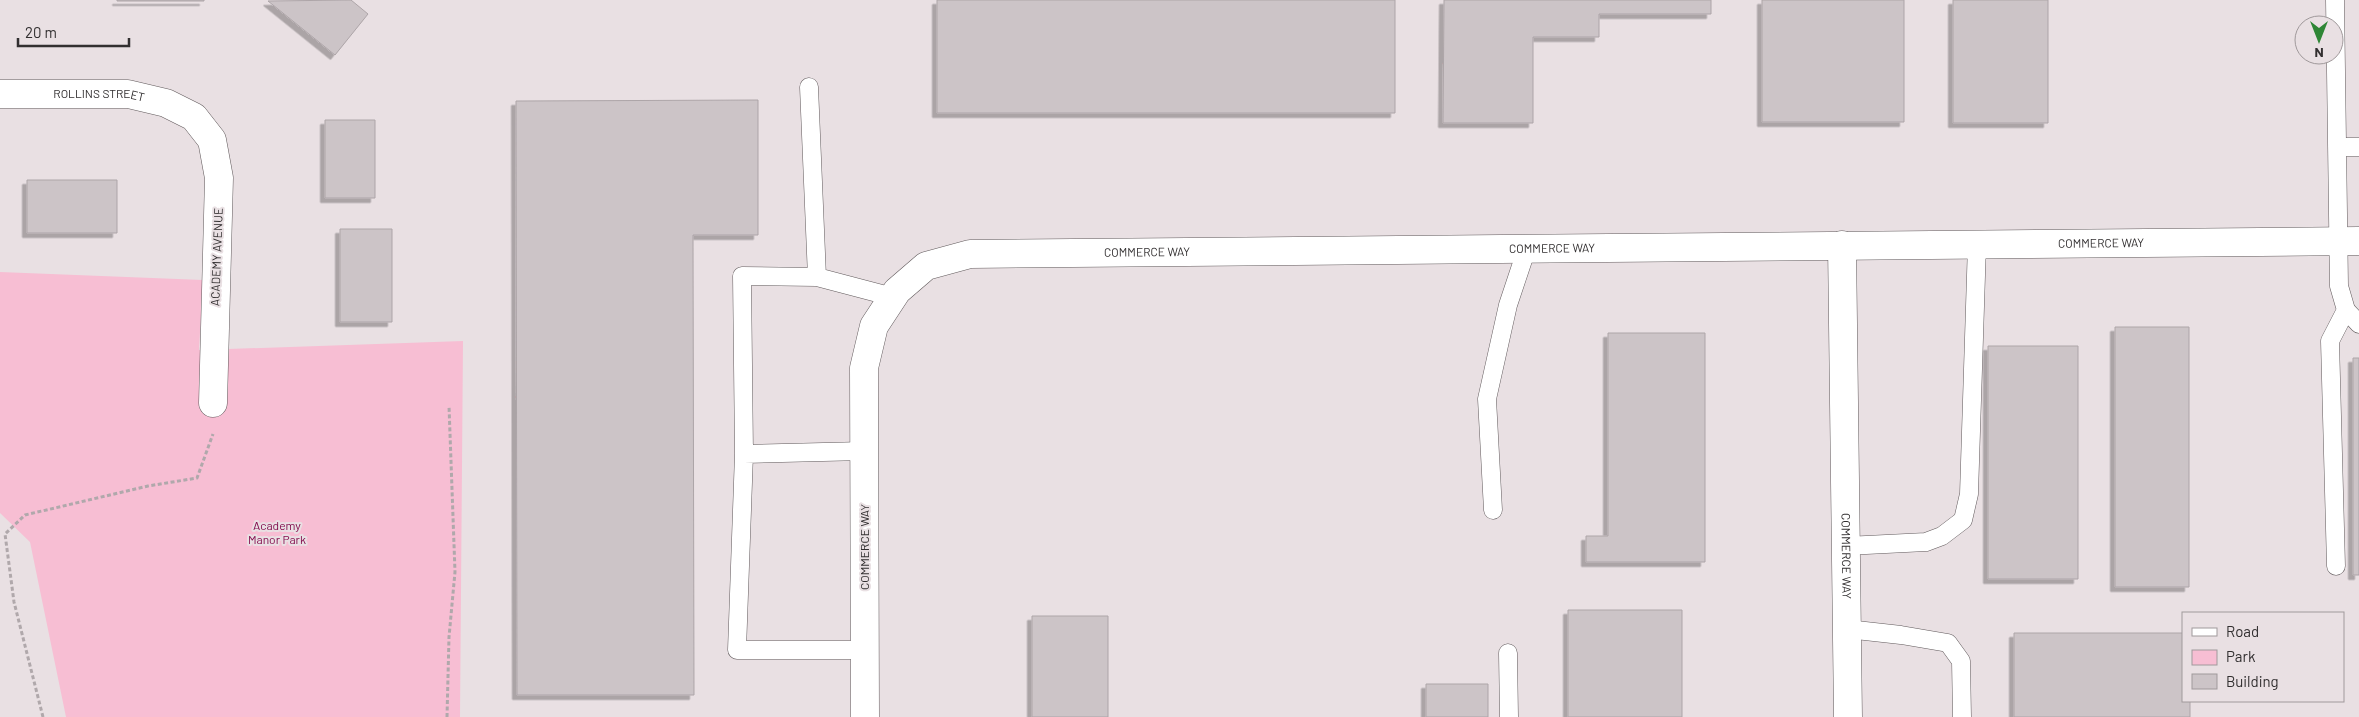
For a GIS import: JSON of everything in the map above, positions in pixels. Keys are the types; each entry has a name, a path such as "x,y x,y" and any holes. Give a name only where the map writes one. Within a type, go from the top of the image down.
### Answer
{"street":[{"name":"ROLLINS STREET","path":"0,94 128,94 166,103 194,117"},
{"name":"ACADEMY AVENUE","path":"194,117 212,140 220,178 213,403"},
{"name":"COMMERCE WAY","path":"865,717 864,368 874,326 898,291 926,266 970,254 2348,241"},
{"name":"COMMERCE WAY","path":"1842,245 1848,717"}],"lane":[{"path":"2335,0 2337,147 2348,241 2339,286 2346,310 2359,324"},
{"path":"810,87 816,276"},
{"path":"2337,147 2359,147"},
{"path":"1846,546 1926,542 1942,536 1963,520 1969,494 1977,244"},
{"path":"1494,510 1487,399 1508,306 1527,248"},
{"path":"865,650 737,650 744,454 742,276 816,276 893,298"},
{"path":"2336,566 2330,341 2346,310"},
{"path":"744,454 864,451"},
{"path":"1847,629 1902,635 1948,644 1961,661 1962,717"},
{"path":"1508,653 1508,717"}],"path":[{"path":"43,717 14,602 6,534 25,515 148,486 197,478 214,431 213,403"},
{"path":"447,717 449,637 455,572 449,406"}],"green space":[{"name":"Academy Manor Park","path":"0,272 203,280 199,350 463,341 460,717 66,717 30,542 0,513"}],"building":[{"path":"204,0 204,1 117,1"},
{"path":"351,0 368,14 335,55 268,1"},
{"path":"937,0 1395,0 1395,113 937,113"},
{"path":"1444,0 1711,0 1711,14 1599,14 1599,37 1533,37 1533,123 1443,123"},
{"path":"1762,0 1904,0 1904,122 1762,122"},
{"path":"1953,0 2048,0 2048,123 1953,123"},
{"path":"758,100 758,235 693,235 694,695 517,695 516,101"},
{"path":"325,120 375,120 375,198 325,198"},
{"path":"27,180 117,180 117,233 27,233"},
{"path":"340,229 392,229 392,322 340,322"},
{"path":"2115,327 2189,327 2189,587 2115,587"},
{"path":"1608,333 1705,333 1705,562 1586,562 1586,536 1608,536"},
{"path":"1988,346 2078,346 2078,579 1988,579"},
{"path":"2353,358 2359,358 2359,575 2353,575"},
{"path":"1568,610 1682,610 1682,717 1568,717"},
{"path":"1032,616 1108,616 1108,717 1032,717"},
{"path":"2014,633 2182,633 2182,702 2190,702 2190,717 2014,717"},
{"path":"1426,684 1488,684 1488,717 1426,717"}]}
